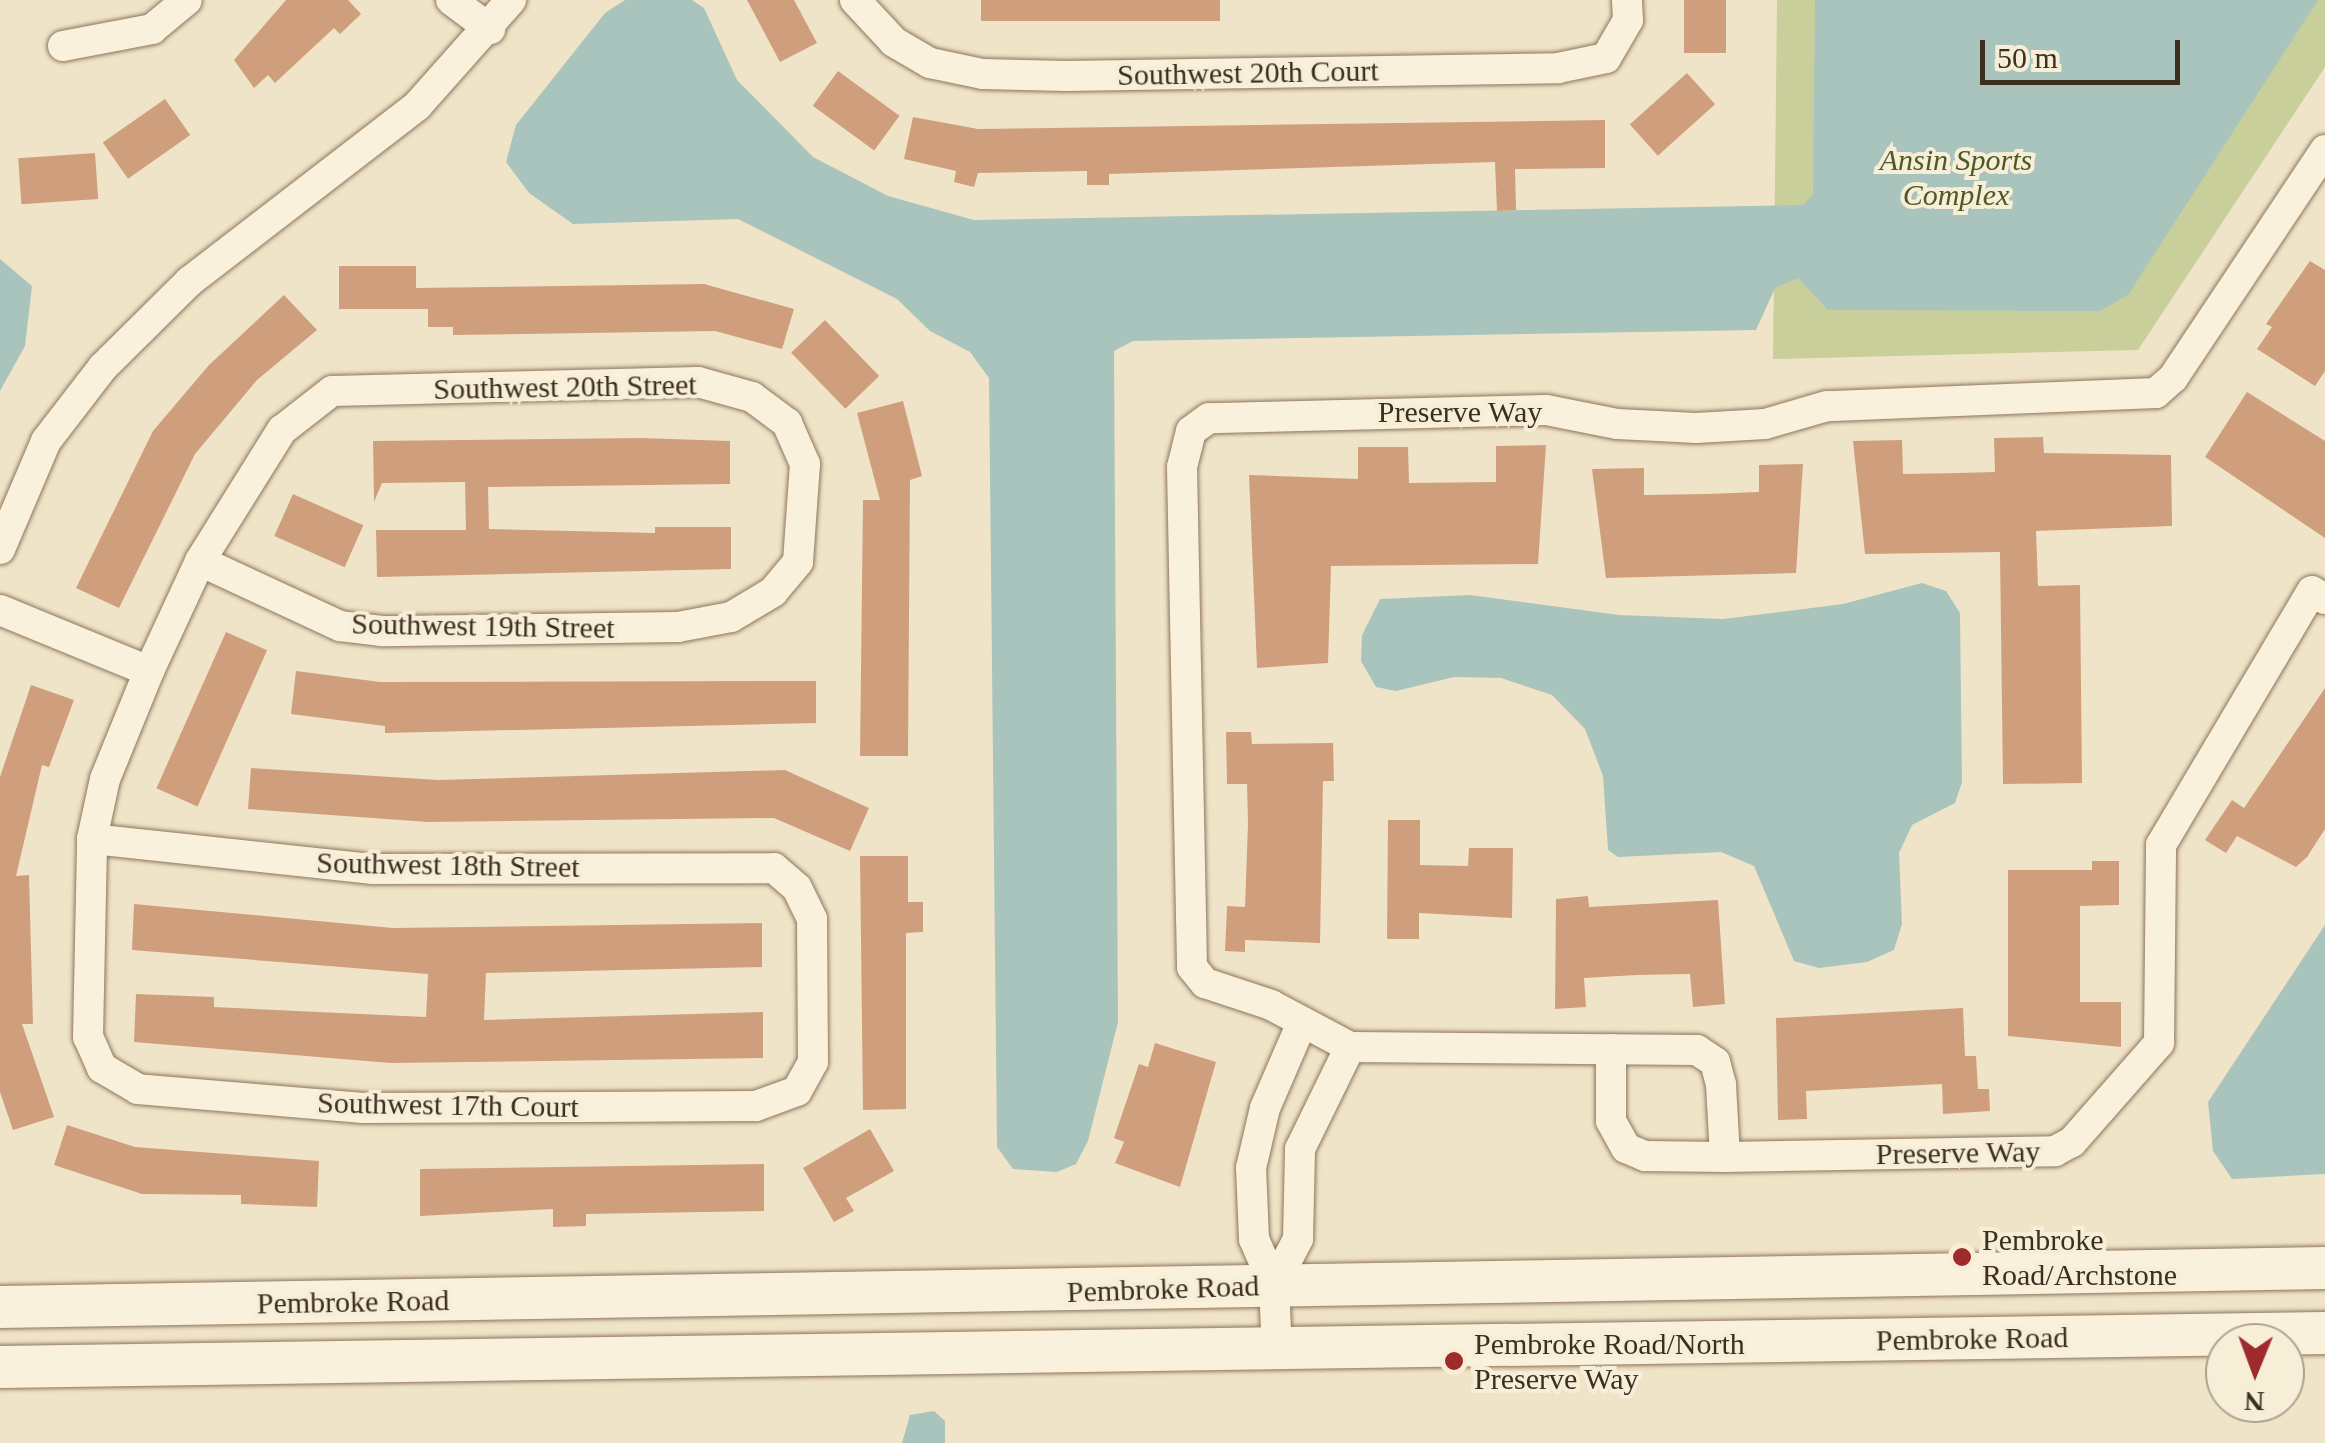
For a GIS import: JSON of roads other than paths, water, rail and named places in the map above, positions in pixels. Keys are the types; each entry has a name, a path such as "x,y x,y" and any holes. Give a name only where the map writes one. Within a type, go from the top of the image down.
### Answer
{"main road":[{"name":"Pembroke Road","path":"0,1307 2325,1268"},
{"name":"Pembroke Road","path":"0,1367 1277,1353 2325,1332"}],"street":[{"path":"63,46 152,29 187,0"},
{"path":"450,0 490,29"},
{"path":"0,549 46,441 102,367 190,280 418,106 490,29 511,0"},
{"name":"Southwest 20th Court","path":"855,0 894,42 930,63 982,74 1066,76 1558,68 1606,58 1628,20 1628,0"},
{"name":"Preserve Way","path":"2325,150 2173,378 2156,393 1828,406 1765,424 1696,428 1616,424 1546,410 1239,413 1209,418 1191,431 1182,467 1192,966 1205,983 1271,1006 1350,1047 1697,1050 1715,1062 1724,1157 2056,1151 2072,1142 2159,1043 2161,844 2169,824 2312,591 2325,599"},
{"name":"Southwest 20th Street","path":"200,561 282,430 332,391 698,382 752,397 788,423 805,464 806,514 798,562 773,592"},
{"path":"92,839 105,779 200,561"},
{"name":"Southwest 19th Street","path":"200,561 340,626 382,631 678,627 732,616 773,592"},
{"path":"0,610 149,671"},
{"name":"Southwest 18th Street","path":"92,839 372,869 774,868 797,888 812,919 813,1062 797,1091"},
{"name":"Southwest 17th Court","path":"92,839 88,1037 102,1068 138,1089 362,1108 756,1106 797,1091"},
{"path":"1277,1353 1274,1285 1257,1249 1250,1206 1265,1108 1301,1024"},
{"path":"1274,1285 1298,1239 1300,1149 1350,1047"},
{"path":"1611,1049 1611,1121 1626,1148 1645,1156 1724,1157"},
{"path":"1265,1108 1310,1126"}],"water":[{"path":"625,0 692,0 704,8 737,80 813,157 888,196 974,220 1803,205 1813,194 1815,0 2318,0 2128,295 2100,311 1828,310 1798,278 1775,288 1756,330 1133,341 1114,351 1118,1022 1088,1141 1076,1164 1057,1172 1013,1169 997,1147 989,378 970,352 930,331 897,299 738,219 573,224 529,193 506,162 516,125 605,13"},
{"path":"0,259 32,286 25,346 0,391"},
{"path":"1922,583 1946,591 1960,613 1962,782 1955,803 1912,825 1899,853 1902,924 1894,950 1867,962 1819,968 1794,961 1754,866 1721,852 1618,857 1608,850 1603,776 1585,729 1552,695 1501,678 1454,677 1396,691 1376,687 1361,661 1362,635 1380,599 1470,595 1619,615 1723,619 1843,604"},
{"path":"2325,925 2325,1174 2232,1179 2213,1151 2208,1102"},
{"path":"934,1411 945,1421 945,1443 902,1443 910,1415"}],"place":[{"name":"Pembroke Road/Archstone","path":"1962,1257"},
{"name":"Pembroke Road/North Preserve Way","path":"1454,1361"}],"park label":[{"name":"Ansin Sports Complex","path":"1956,177"}]}
